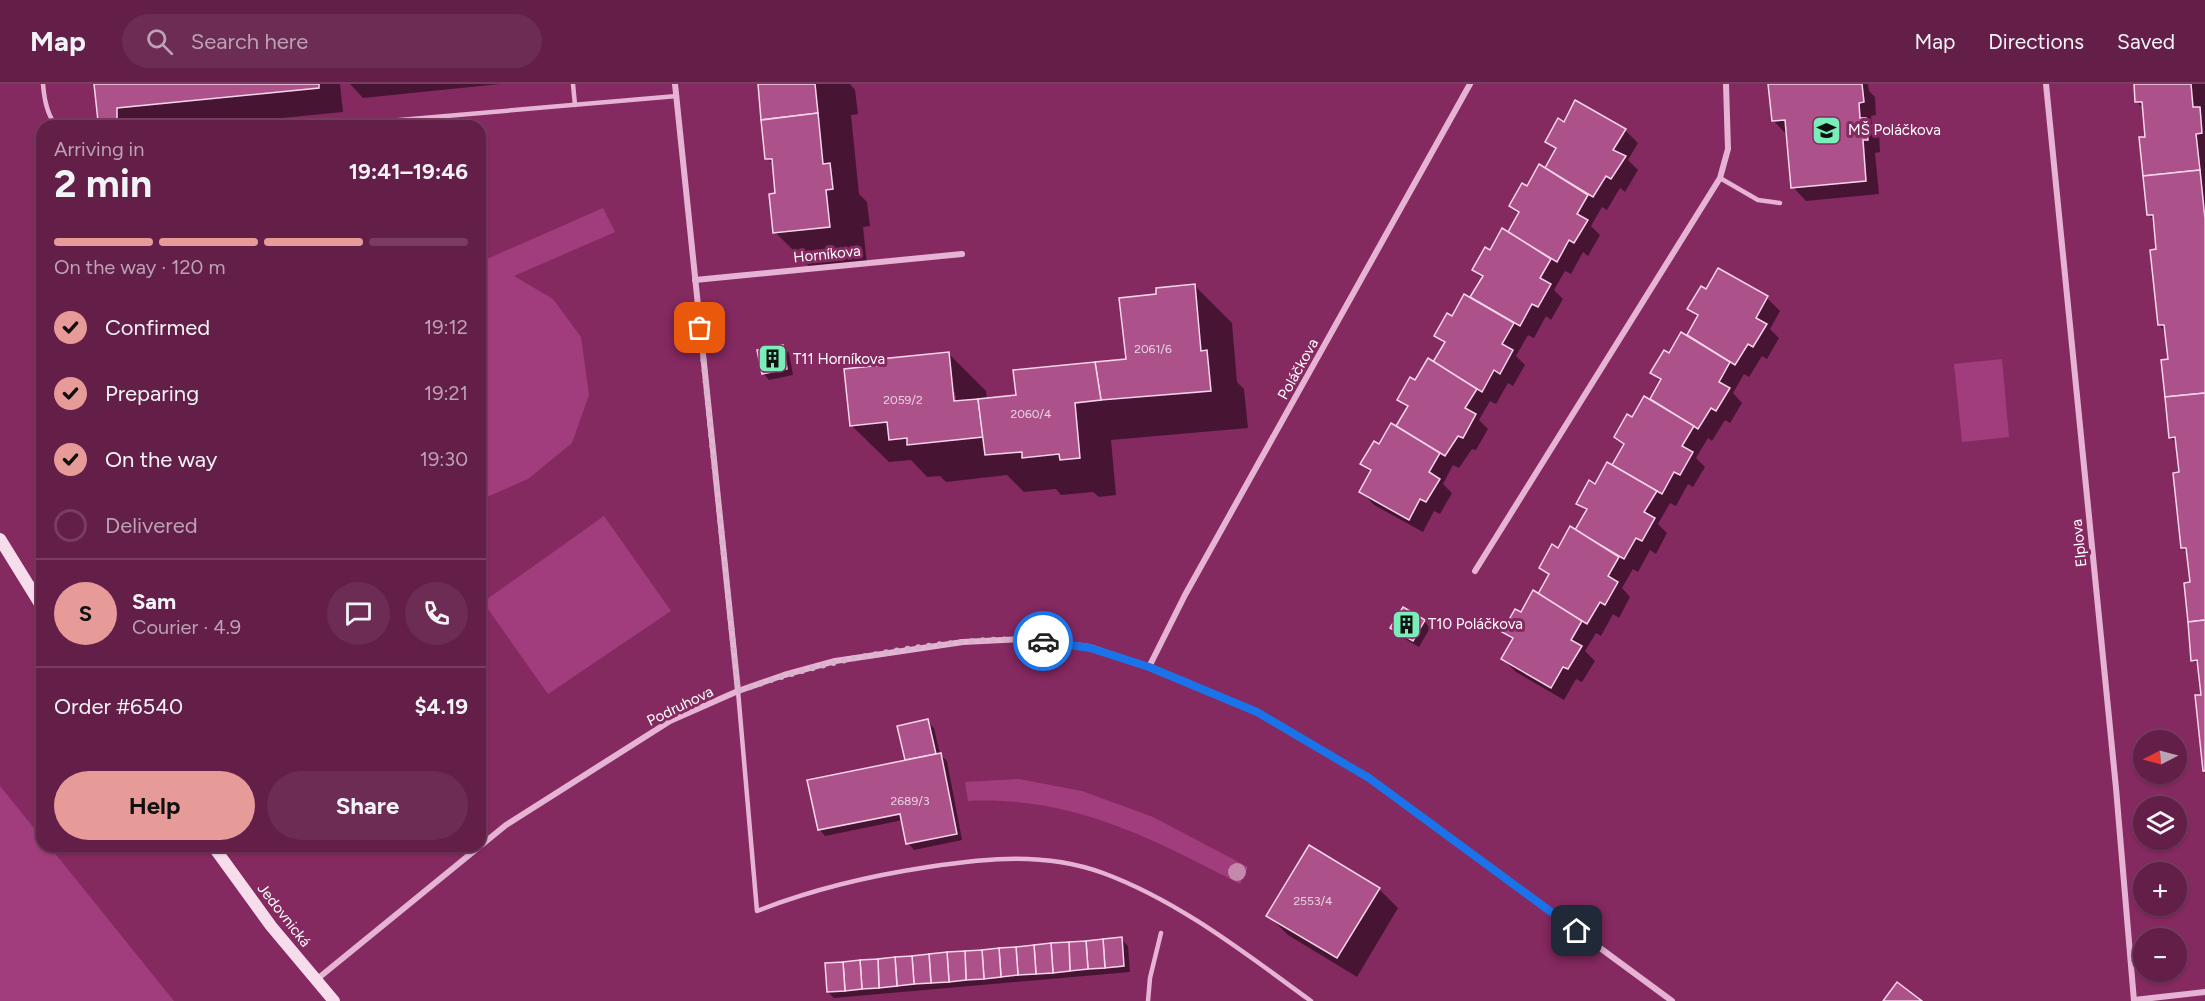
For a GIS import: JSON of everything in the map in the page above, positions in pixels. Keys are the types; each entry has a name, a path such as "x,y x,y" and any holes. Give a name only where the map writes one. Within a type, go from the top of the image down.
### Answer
{"main road":[{"path":"0,539 36,597"},
{"name":"Jedovnická","path":"217,852 271,926 334,1001"}],"street":[{"path":"675,84 738,691"},
{"name":"Poláčkova","path":"1149,667 1185,595 1470,84"},
{"path":"1475,571 1720,178 1728,149 1726,84"},
{"name":"Elplova","path":"2046,84 2116,788 2134,1000 2205,992"},
{"name":"Horníkova","path":"695,280 962,254"},
{"name":"Podruhova","path":"486,841 506,825 670,721 738,691 784,675 835,661 963,642 1023,639 1068,645 1090,648 1149,667 1257,712 1369,778 1672,1001"},
{"name":"Podruhova","path":"316,980 473,852"}],"lane":[{"path":"43,84 43,94 52,120"},
{"path":"573,84 575,105"},
{"path":"400,120 677,96"},
{"path":"1720,178 1758,200 1780,203"},
{"path":"738,691 757,911 808,892 850,880 946,864 1006,858 1045,859 1074,864 1102,873 1159,898 1228,941 1311,1001"},
{"path":"1148,1001 1150,978 1161,933"}],"shaded area":[{"path":"603,208 615,232 514,276 553,299 581,337 589,395 572,443 528,479 486,497 486,259"},
{"path":"2002,359 2009,437 1962,442 1954,364"},
{"path":"604,516 671,611 548,694 486,606 486,600"},
{"path":"1019,779 1082,791 1153,817 1248,867 1240,884 1175,851 1110,823 1042,805 1006,801 968,801 965,782"},
{"path":"0,786 36,831 36,852 54,852 174,1001 0,1001"}],"building":[{"path":"94,84 319,84 319,88 117,108 117,119 98,120"},
{"path":"758,84 815,84 818,113 761,120"},
{"name":"MŠ Poláčkova","path":"1768,84 1862,84 1864,102 1859,103 1860,118 1866,118 1868,140 1863,140 1866,181 1791,188 1785,120 1772,121"},
{"path":"2134,84 2191,84 2193,107 2200,107 2202,133 2196,134 2200,170 2143,176 2139,137 2145,137 2142,102 2135,102"},
{"path":"1575,100 1626,129 1613,150 1626,156 1611,179 1606,176 1593,197 1545,168 1556,148 1545,142 1558,118 1564,122"},
{"path":"818,113 823,164 830,163 833,189 826,190 830,227 773,233 769,194 775,193 772,159 765,159 761,120"},
{"path":"1539,164 1588,195 1577,214 1588,220 1574,243 1569,240 1557,262 1508,232 1519,212 1509,206 1522,183 1527,186"},
{"path":"2200,170 2205,219 2205,393 2165,397 2161,360 2168,359 2164,325 2158,325 2150,250 2156,249 2153,215 2147,215 2143,176"},
{"path":"1502,228 1551,259 1540,278 1551,284 1538,307 1532,304 1520,326 1470,297 1483,276 1472,270 1485,247 1490,250"},
{"path":"1718,268 1768,296 1756,318 1767,324 1753,347 1748,344 1735,365 1687,335 1698,315 1687,309 1701,286 1706,289"},
{"path":"1195,284 1201,351 1207,350 1211,391 1101,400 1095,362 1126,359 1119,298 1156,294 1156,288"},
{"path":"1464,294 1514,323 1502,344 1513,350 1500,374 1494,370 1482,392 1433,362 1445,342 1434,336 1447,313 1452,316"},
{"path":"1681,332 1730,362 1719,382 1730,388 1716,411 1711,408 1698,429 1650,399 1661,379 1650,373 1664,350 1669,353"},
{"name":"T11 Horníkova","path":"783,345 787,369 762,374 757,350"},
{"path":"949,352 954,401 978,399 983,437 907,445 907,438 889,440 887,422 850,426 844,369 881,365 880,359"},
{"path":"1428,358 1477,389 1465,408 1476,414 1463,438 1458,436 1445,456 1396,426 1408,406 1397,400 1410,377 1415,380"},
{"path":"1095,362 1101,400 1075,403 1080,458 1060,460 1059,454 1022,458 1022,452 985,455 978,399 1016,395 1013,370"},
{"path":"2205,393 2205,620 2188,622 2184,583 2190,582 2186,548 2181,548 2173,473 2179,472 2175,437 2169,438 2165,397"},
{"path":"1644,396 1694,426 1682,446 1693,452 1680,475 1674,472 1662,494 1612,465 1624,444 1614,437 1627,414 1632,417"},
{"path":"1391,423 1440,453 1429,472 1440,479 1426,502 1420,499 1409,520 1359,492 1371,470 1360,464 1374,441 1379,444"},
{"path":"1607,462 1657,491 1644,512 1655,518 1642,541 1636,538 1624,559 1575,530 1587,509 1576,504 1589,480 1595,484"},
{"path":"1570,526 1619,557 1608,576 1618,582 1605,605 1600,602 1587,624 1538,594 1549,574 1539,568 1552,544 1558,548"},
{"path":"1533,590 1582,621 1571,640 1582,646 1568,669 1563,667 1551,688 1501,659 1513,638 1502,632 1515,609 1521,612"},
{"name":"T10 Poláčkova","path":"1403,607 1425,620 1413,641 1390,628"},
{"path":"2205,620 2205,771 2203,771 2195,695 2201,695 2197,660 2191,661 2188,622"},
{"path":"928,719 936,754 905,760 897,726"},
{"path":"941,753 957,834 906,844 900,814 818,830 807,780"},
{"path":"1309,845 1380,888 1337,958 1266,916"},
{"path":"1122,937 1124,966 1105,968 1103,939"},
{"path":"1103,939 1105,968 1088,969 1086,941"},
{"path":"1086,941 1088,969 1070,971 1069,942"},
{"path":"1069,942 1070,971 1053,973 1051,943"},
{"path":"1051,943 1053,973 1036,974 1034,945"},
{"path":"1034,945 1036,974 1018,975 1016,947"},
{"path":"1016,947 1018,975 1001,977 999,948"},
{"path":"999,948 1001,977 984,979 982,950"},
{"path":"982,950 984,979 966,980 965,951"},
{"path":"965,951 966,980 949,982 947,952"},
{"path":"947,952 949,982 931,983 929,954"},
{"path":"929,954 931,983 914,984 912,956"},
{"path":"912,956 914,984 897,986 895,957"},
{"path":"895,957 897,986 879,988 878,959"},
{"path":"878,959 879,988 862,989 860,960"},
{"path":"860,960 862,989 845,991 843,962"},
{"path":"843,962 845,991 827,992 825,963"},
{"path":"1897,982 1922,1001 1883,1001"}],"way so far":[{"path":"700,328 738,691 835,661 906,649 963,642 1023,639 1043,641"}],"place":[{"name":"MŠ Poláčkova","path":"1827,130"},
{"name":"T11 Horníkova","path":"772,359"},
{"name":"T10 Poláčkova","path":"1407,624"}],"route":[{"path":"1043,641 1090,648 1149,667 1257,712 1369,778 1577,931"}]}
